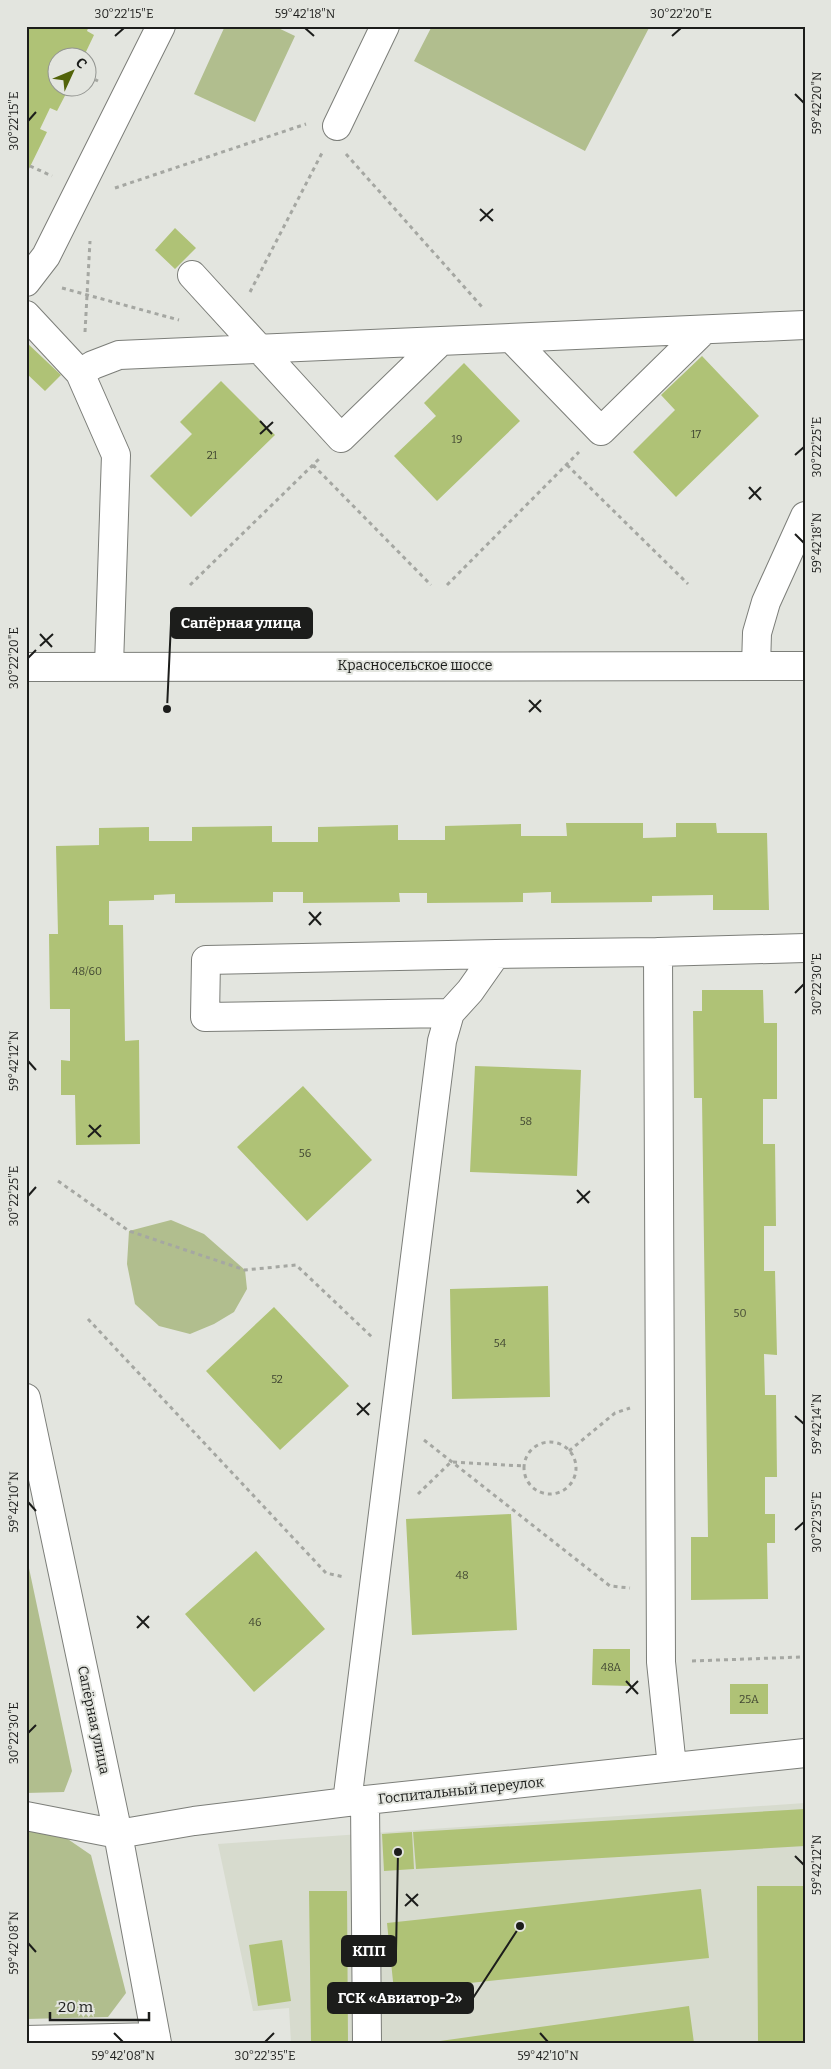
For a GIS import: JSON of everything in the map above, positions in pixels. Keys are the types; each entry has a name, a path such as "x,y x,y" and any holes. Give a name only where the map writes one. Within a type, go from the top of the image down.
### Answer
{"street":[{"path":"26,282 46,256 161,26"},
{"path":"336,140 378,30"},
{"path":"192,275 342,438 441,341"},
{"path":"26,315 80,373 116,455 109,665"},
{"path":"80,373 93,365 119,355 805,325"},
{"path":"511,338 601,431 704,330"},
{"path":"756,666 756,633 766,602 805,516"},
{"name":"Красносельское шоссе","path":"26,666 805,666"},
{"path":"450,1013 205,1017 206,960 805,948"},
{"path":"658,952 661,1662 672,1767"},
{"path":"367,2043 356,1802 379,1532 442,1041 450,1013 470,991 496,954"},
{"name":"Сапёрная улица","path":"26,1399 118,1834 156,2040"},
{"name":"Госпитальный переулок","path":"118,1834 194,1821 805,1753"},
{"path":"26,1816 118,1834"},
{"path":"26,2040 156,2040"}],"path":[{"path":"111,189 309,122"},
{"path":"250,293 336,140 487,311"},
{"path":"85,339 90,235"},
{"path":"53,285 180,320"},
{"path":"447,585 601,431"},
{"path":"190,585 342,438"},
{"path":"313,465 430,585"},
{"path":"567,465 688,584"},
{"path":"58,1181 129,1231 245,1270 296,1265 401,1365"},
{"path":"88,1319 326,1573"},
{"path":"569,1451 615,1412"},
{"path":"423,1440 610,1586"},
{"path":"548,1442 561,1445 569,1451 574,1458 576,1474 571,1484 563,1491 551,1494 537,1491 526,1479 524,1466 526,1459 537,1446 548,1442"},
{"path":"379,1532 451,1462 524,1466"},
{"path":"690,1661 801,1657"}],"shaded area":[{"path":"805,1803 805,2043 291,2043 289,2008 253,2011 218,1844"}],"green space":[{"path":"225,26 274,26 295,36 255,122 194,94"},
{"path":"432,26 650,26 585,151 414,61"},
{"path":"171,1220 204,1234 245,1270 247,1289 234,1312 214,1324 190,1334 159,1326 135,1304 127,1264 129,1231"},
{"path":"26,1554 72,1771 64,1792 26,1793"},
{"path":"56,1831 91,1855 126,1993 108,2017 26,2019 26,1832"}],"building":[{"path":"30,26 89,26 87,31 94,35 88,48 48,48 48,98 64,98 57,111 50,108 40,129 47,132 26,175 26,33"},
{"path":"175,228 196,248 175,269 155,250"},
{"path":"26,342 61,375 45,391 26,373"},
{"path":"702,356 759,416 676,497 633,452 675,410 661,395"},
{"path":"464,363 520,421 437,501 394,456 436,416 424,403"},
{"path":"221,381 275,435 191,517 150,476 192,434 180,422"},
{"path":"566,823 643,823 643,838 676,837 676,823 716,823 717,833 767,833 769,910 713,910 713,895 652,896 652,902 551,903 551,892 523,893 523,902 427,903 427,893 399,893 400,902 303,903 303,892 273,892 273,902 175,903 175,894 154,895 154,900 109,901 109,925 123,925 125,1041 139,1040 140,1144 76,1145 75,1095 61,1095 61,1060 70,1061 70,1009 50,1009 49,934 58,934 56,846 99,845 99,828 149,827 149,841 192,841 192,827 272,826 272,842 318,842 318,827 398,825 398,840 445,840 445,826 521,824 521,836 567,836"},
{"path":"702,990 763,990 764,1023 777,1023 777,1099 763,1099 763,1144 775,1144 776,1226 764,1226 764,1271 775,1271 777,1355 764,1354 765,1395 776,1395 777,1477 765,1477 765,1514 775,1514 775,1543 767,1543 768,1599 691,1600 691,1537 708,1537 702,1098 694,1098 693,1011 702,1011"},
{"path":"475,1066 581,1070 577,1176 470,1172"},
{"path":"303,1086 372,1160 307,1221 237,1147"},
{"path":"548,1286 550,1397 452,1399 450,1289"},
{"path":"274,1307 349,1386 280,1450 206,1371"},
{"path":"511,1514 517,1630 412,1635 406,1519"},
{"path":"256,1551 325,1629 254,1692 185,1614"},
{"path":"593,1649 630,1649 630,1686 592,1685"},
{"path":"730,1684 768,1684 768,1714 730,1714"},
{"path":"805,1809 805,1846 416,1869 413,1832"},
{"path":"412,1832 414,1869 384,1871 382,1834"},
{"path":"757,1886 805,1886 805,2043 758,2043"},
{"path":"701,1889 709,1958 394,1991 387,1923"},
{"path":"309,1891 347,1891 348,2043 311,2043"},
{"path":"282,1940 291,2001 258,2006 249,1945"},
{"path":"689,2006 694,2043 433,2043 433,2042"}],"place":[{"name":"Сапёрная улица","path":"167,709"},
{"name":"КПП","path":"398,1852"},
{"name":"ГСК «Авиатор-2»","path":"520,1926"}]}
